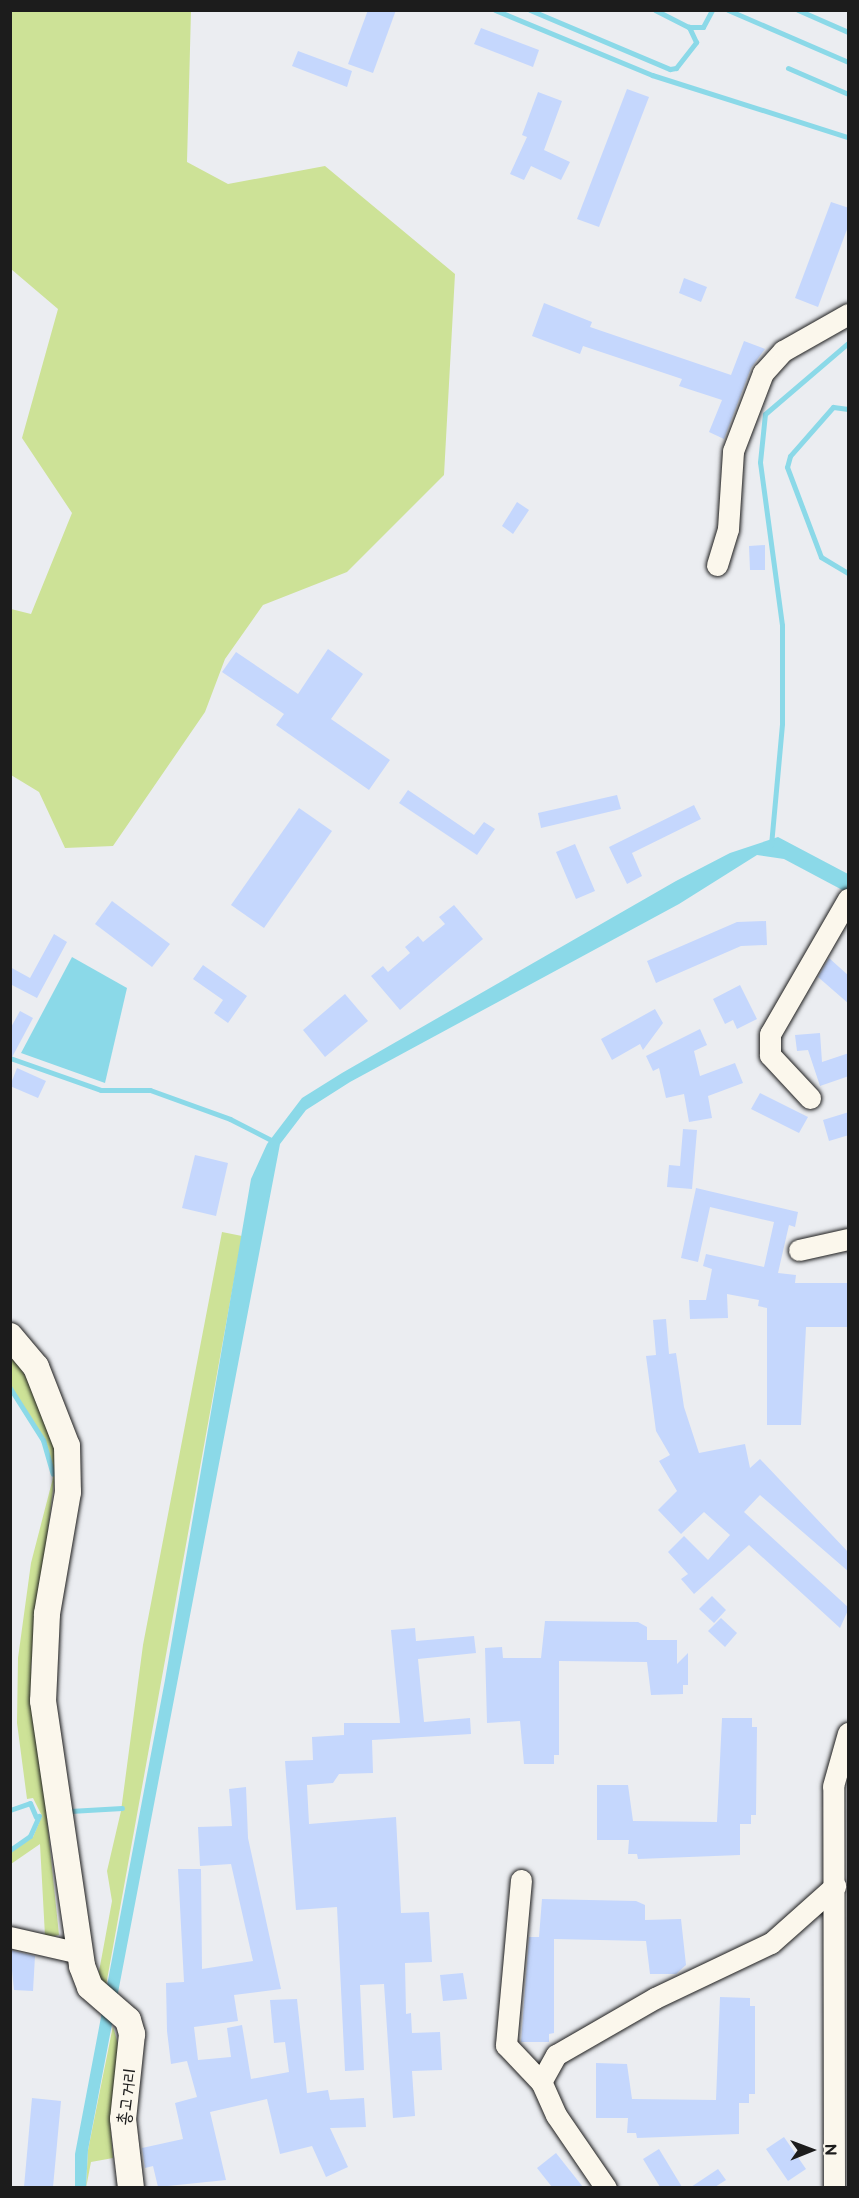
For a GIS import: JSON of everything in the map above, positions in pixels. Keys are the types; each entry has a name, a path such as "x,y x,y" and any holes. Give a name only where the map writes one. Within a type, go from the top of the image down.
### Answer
{"street":[{"path":"717,565 728,529 733,451 763,373 783,351 849,314"},
{"path":"810,1098 770,1055 770,1034 849,899"},
{"path":"799,1250 849,1239"},
{"name":"총고거리","path":"10,1336 36,1367 49,1395 69,1468 47,1614 43,1701 80,1953 110,2006 128,2020 134,2053 123,2119 131,2187"},
{"path":"834,2187 833,1786 849,1733"},
{"path":"521,1880 506,2045 541,2082 556,2115 606,2187"},
{"path":"541,2082 556,2055 655,1998 771,1943 835,1886"},
{"path":"10,1938 80,1953"}],"green space":[{"path":"11,10 191,11 187,162 228,184 325,166 455,274 444,475 347,572 263,605 225,659 205,712 113,846 65,848 39,792 11,775 11,609 31,614 72,513 22,438 58,309 11,269"},
{"path":"222,1232 242,1236 105,1991 98,1977 112,1901 107,1871 121,1811 143,1645"},
{"path":"11,1351 48,1416 57,1458 31,1666 59,1935 50,1937 45,1936 40,1844 11,1864 10,1853 33,1837 42,1816 33,1798 27,1799 17,1723 18,1658 31,1563 54,1474 45,1439 11,1387"},
{"path":"113,2026 119,2048 110,2122 113,2158 91,2162 86,2188 88,2150"}],"water":[{"path":"778,837 848,874 848,893 784,859 757,855 679,904 350,1082 306,1110 280,1144 88,2150 86,2187 75,2188 75,2154 165,1680 251,1179 267,1144 302,1098 342,1073 676,881 730,853"},
{"path":"72,957 127,988 105,1083 21,1053"}],"building":[{"path":"368,10 396,10 373,73 348,64"},
{"path":"481,28 539,50 533,67 474,44"},
{"path":"298,51 352,71 347,87 292,66"},
{"path":"627,89 649,97 599,227 577,219"},
{"path":"538,92 562,101 544,150 570,162 561,180 531,166 524,180 510,174 527,137 522,135"},
{"path":"831,202 849,208 849,224 818,307 795,298"},
{"path":"684,278 707,287 701,302 679,293"},
{"path":"544,303 592,322 590,327 731,375 744,341 765,349 751,368 724,439 709,432 722,400 679,386 682,379 583,346 580,354 532,336"},
{"path":"517,502 529,510 513,534 502,526"},
{"path":"765,545 765,570 750,570 749,546"},
{"path":"328,649 363,674 331,719 390,760 369,790 276,725 284,714 222,672 236,652 298,694"},
{"path":"408,790 474,835 484,822 495,829 477,855 399,803"},
{"path":"617,795 621,809 541,828 538,813"},
{"path":"694,805 701,819 632,853 642,876 627,884 609,847"},
{"path":"299,808 332,831 264,928 231,905"},
{"path":"575,844 595,891 576,899 556,852"},
{"path":"112,901 170,944 152,967 95,924"},
{"path":"454,905 483,939 400,1010 371,976 383,966 388,972 410,953 405,947 418,936 423,942 445,924 439,917"},
{"path":"766,921 767,945 741,946 656,983 647,961 737,922"},
{"path":"54,934 67,942 37,998 10,984 10,967 30,978"},
{"path":"829,958 849,976 849,1004 818,977"},
{"path":"203,965 247,996 228,1023 214,1013 223,1000 193,979"},
{"path":"740,985 757,1019 737,1029 733,1020 725,1024 713,999"},
{"path":"345,994 368,1021 325,1057 303,1030"},
{"path":"655,1009 663,1023 643,1050 640,1044 612,1060 601,1039"},
{"path":"20,1011 33,1018 10,1061 10,1029"},
{"path":"700,1029 707,1045 694,1051 700,1076 735,1063 743,1083 708,1096 712,1118 689,1122 684,1094 666,1098 659,1068 653,1071 646,1056"},
{"path":"820,1033 822,1062 849,1053 849,1076 820,1086 808,1050 797,1051 795,1035"},
{"path":"17,1068 46,1081 38,1098 10,1086"},
{"path":"760,1093 808,1117 799,1133 751,1109"},
{"path":"849,1112 849,1135 829,1141 823,1120"},
{"path":"683,1129 697,1130 692,1189 667,1187 669,1165 680,1166"},
{"path":"195,1155 228,1163 216,1216 182,1208"},
{"path":"696,1188 798,1212 795,1227 789,1225 778,1273 796,1275 795,1283 847,1283 847,1327 806,1327 801,1425 767,1425 767,1308 758,1306 759,1300 727,1294 728,1318 690,1319 689,1300 706,1300 712,1269 703,1266 706,1254 764,1267 774,1222 710,1207 698,1262 681,1258"},
{"path":"666,1319 669,1354 676,1353 684,1407 699,1453 745,1444 750,1468 760,1459 849,1553 849,1572 760,1495 744,1512 849,1608 840,1628 749,1545 694,1594 681,1579 688,1574 668,1552 684,1536 708,1560 730,1535 704,1512 681,1534 658,1510 677,1491 659,1461 670,1455 656,1431 646,1356 656,1355 653,1320"},
{"path":"712,1596 726,1610 714,1623 699,1609"},
{"path":"721,1618 737,1633 725,1647 708,1631"},
{"path":"545,1621 638,1622 647,1627 647,1640 677,1640 677,1664 688,1653 688,1685 683,1685 683,1694 651,1695 647,1662 559,1661 559,1755 554,1755 554,1764 524,1764 520,1721 487,1723 485,1648 502,1647 503,1658 541,1658"},
{"path":"415,1628 416,1641 474,1636 476,1653 418,1659 424,1722 470,1718 471,1734 372,1740 373,1773 339,1774 333,1783 307,1785 309,1824 396,1817 401,1913 429,1912 432,1962 405,1963 406,2014 411,2013 412,2033 440,2032 442,2070 412,2071 415,2116 393,2118 384,1984 360,1985 364,2070 345,2071 337,1907 296,1910 285,1761 313,1760 312,1737 344,1735 344,1723 400,1723 391,1630"},
{"path":"722,1718 752,1718 752,1727 757,1727 756,1815 751,1815 751,1824 740,1824 740,1855 638,1859 637,1854 628,1854 629,1840 597,1840 597,1785 628,1785 633,1821 717,1822"},
{"path":"246,1787 248,1838 281,1989 234,1995 238,2021 194,2027 198,2060 231,2057 227,2028 242,2025 251,2079 289,2072 285,2042 274,2043 270,2000 297,1999 307,2093 328,2090 330,2100 364,2098 366,2127 330,2128 348,2167 326,2177 312,2146 280,2154 267,2099 210,2112 226,2180 158,2187 153,2166 145,2168 142,2148 183,2139 175,2103 197,2097 187,2061 171,2064 167,2031 166,1983 184,1982 178,1869 201,1869 202,1969 253,1961 231,1864 200,1866 198,1827 232,1826 229,1789"},
{"path":"542,1899 636,1901 645,1905 645,1920 681,1919 686,1965 676,1974 650,1974 646,1941 554,1939 554,2033 549,2034 549,2042 521,2042 529,1937 539,1937"},
{"path":"10,1950 35,1956 33,1991 14,1990"},
{"path":"463,1973 467,1999 443,2001 440,1975"},
{"path":"720,1997 750,1998 750,2006 755,2006 755,2094 749,2094 749,2103 739,2103 739,2134 637,2138 636,2133 627,2133 628,2118 596,2118 596,2063 627,2064 632,2099 716,2100"},
{"path":"32,2098 61,2101 53,2187 24,2187"},
{"path":"784,2137 806,2169 788,2181 766,2149"},
{"path":"659,2149 682,2187 660,2187 643,2159"},
{"path":"556,2153 583,2187 552,2187 537,2168"},
{"path":"718,2169 726,2180 715,2187 691,2187"}],"waterway":[{"path":"495,10 652,75 848,137"},
{"path":"530,10 670,69 676,68 696,42 689,27 703,27 712,10"},
{"path":"655,10 689,27"},
{"path":"728,10 848,62"},
{"path":"798,10 848,32"},
{"path":"788,68 848,94"},
{"path":"771,845 782,723 782,625 760,462 765,414 848,343"},
{"path":"848,409 833,407 790,456 787,467 821,557 848,573"},
{"path":"10,1058 101,1090 150,1090 230,1119 275,1142"},
{"path":"10,1388 43,1440 53,1474"},
{"path":"10,1810 30,1803 36,1817"},
{"path":"70,1811 122,1808"},
{"path":"10,1850 30,1836 39,1816"}]}
